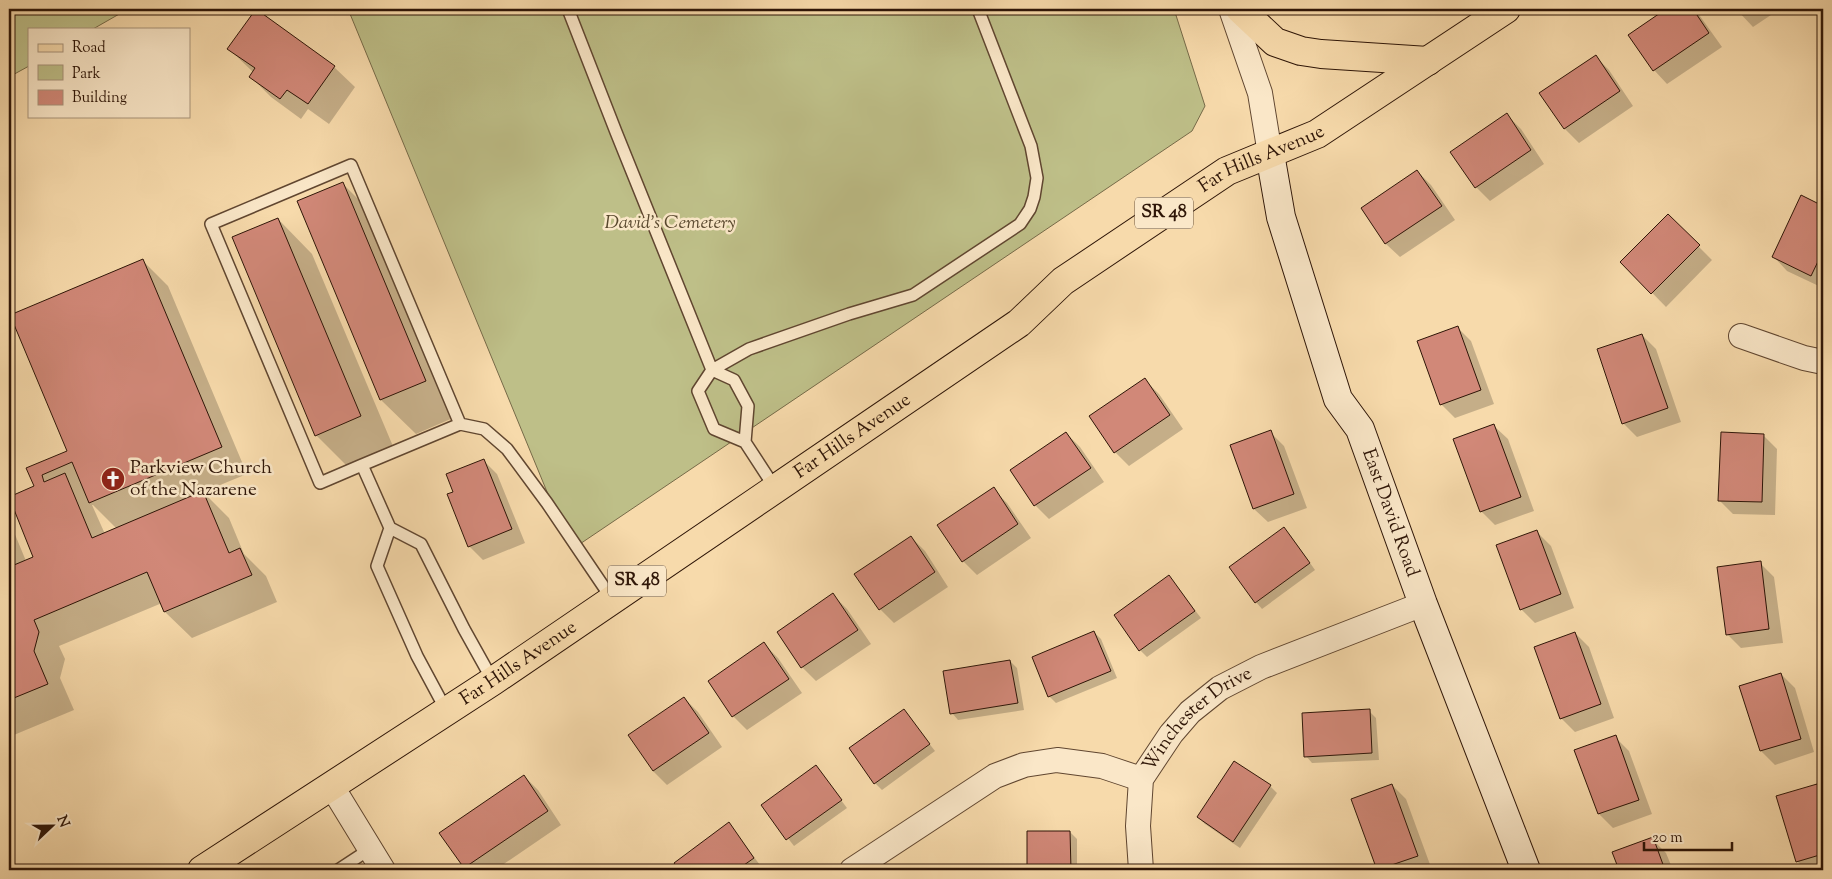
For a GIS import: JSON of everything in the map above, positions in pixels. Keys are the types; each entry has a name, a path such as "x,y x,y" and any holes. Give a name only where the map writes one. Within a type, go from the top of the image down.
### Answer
{"main road":[{"path":"1240,9 1275,42 1301,51 1428,61"},
{"name":"Far Hills Avenue","path":"202,870 493,681 1019,324 1063,281 1227,171 1317,134 1506,9"}],"street":[{"path":"1231,9 1260,93 1270,154"},
{"name":"East David Road","path":"1270,154 1281,217 1338,399 1360,429 1423,604 1526,870"},
{"path":"1741,336 1804,358 1823,362"},
{"name":"Winchester Drive","path":"852,870 994,776 1024,764 1057,760 1102,766 1141,779 1171,734 1190,712 1220,688 1261,668 1423,604"},
{"path":"1141,779 1138,826 1141,870"},
{"path":"331,785 383,870"}],"lane":[{"path":"568,9 712,370 734,380 748,406 745,442"},
{"path":"775,488 745,442 714,429 698,391 712,370 749,349 849,314 913,295 1020,224 1030,209 1037,178 1031,146 978,9"},
{"path":"460,424 351,165 211,224 320,483 460,424 484,429 507,449 547,503 612,599"},
{"path":"362,465 390,528 421,544 493,681"},
{"path":"390,528 377,566 417,656 446,710"},
{"path":"338,870 370,849"}],"green space":[{"path":"9,9 128,9 95,28 28,28 28,67 9,77"},
{"name":"David's Cemetery","path":"348,9 1174,9 1205,106 1192,131 571,550"}],"building":[{"path":"256,9 335,66 308,104 287,90 280,99 249,77 255,68 227,49"},
{"path":"1666,9 1693,9 1709,33 1653,71 1628,35"},
{"path":"1735,9 1746,9 1738,14"},
{"path":"1596,55 1620,91 1564,129 1539,93"},
{"path":"1507,113 1531,150 1475,188 1450,152"},
{"path":"1417,170 1442,206 1385,244 1361,208"},
{"path":"343,182 426,381 380,400 297,201"},
{"path":"1801,195 1823,206 1823,251 1811,276 1772,257"},
{"path":"1668,214 1700,245 1651,294 1620,262"},
{"path":"278,218 361,416 315,436 232,237"},
{"name":"Parkview Church of the Nazarene","path":"143,259 222,447 89,503 72,462 42,475 44,482 65,473 92,538 203,491 229,553 240,548 252,575 164,612 147,572 34,620 39,632 34,651 48,684 9,700 9,553 14,565 33,557 9,497 34,486 26,468 67,451 10,315"},
{"path":"1458,326 1481,390 1440,405 1417,341"},
{"path":"1642,334 1668,408 1622,424 1597,349"},
{"path":"1145,378 1170,415 1114,453 1089,416"},
{"path":"1494,424 1521,497 1480,512 1453,439"},
{"path":"1271,430 1294,494 1253,509 1230,445"},
{"path":"1066,432 1091,468 1034,506 1010,470"},
{"path":"1721,432 1764,434 1762,502 1718,501"},
{"path":"484,459 512,529 468,547 447,494 453,492 446,474"},
{"path":"994,487 1018,524 962,562 937,525"},
{"path":"1284,527 1310,563 1255,603 1229,567"},
{"path":"1537,530 1561,594 1520,610 1496,545"},
{"path":"911,536 935,572 879,610 854,574"},
{"path":"1761,561 1769,629 1726,635 1717,567"},
{"path":"1169,575 1195,611 1139,651 1114,615"},
{"path":"833,593 858,630 801,668 777,632"},
{"path":"1094,631 1111,671 1048,697 1032,657"},
{"path":"1575,632 1601,704 1560,719 1534,647"},
{"path":"764,642 789,679 732,717 708,681"},
{"path":"1010,660 1018,703 950,714 943,671"},
{"path":"1781,673 1801,739 1760,751 1739,686"},
{"path":"684,697 709,733 653,771 628,735"},
{"path":"904,709 930,744 874,784 849,748"},
{"path":"1370,709 1372,753 1304,757 1302,713"},
{"path":"1616,735 1639,800 1598,814 1574,750"},
{"path":"1234,761 1271,785 1233,842 1197,817"},
{"path":"816,765 842,800 786,840 761,805"},
{"path":"524,775 548,811 464,868 439,833"},
{"path":"1392,784 1418,856 1377,870 1351,799"},
{"path":"1817,784 1823,802 1823,854 1796,862 1776,796"},
{"path":"729,822 754,858 737,870 679,870 674,863"},
{"path":"1027,831 1070,831 1071,870 1027,870"},
{"path":"1653,837 1665,870 1619,870 1612,852"}],"place":[{"name":"Parkview Church of the Nazarene","path":"113,479"}]}
